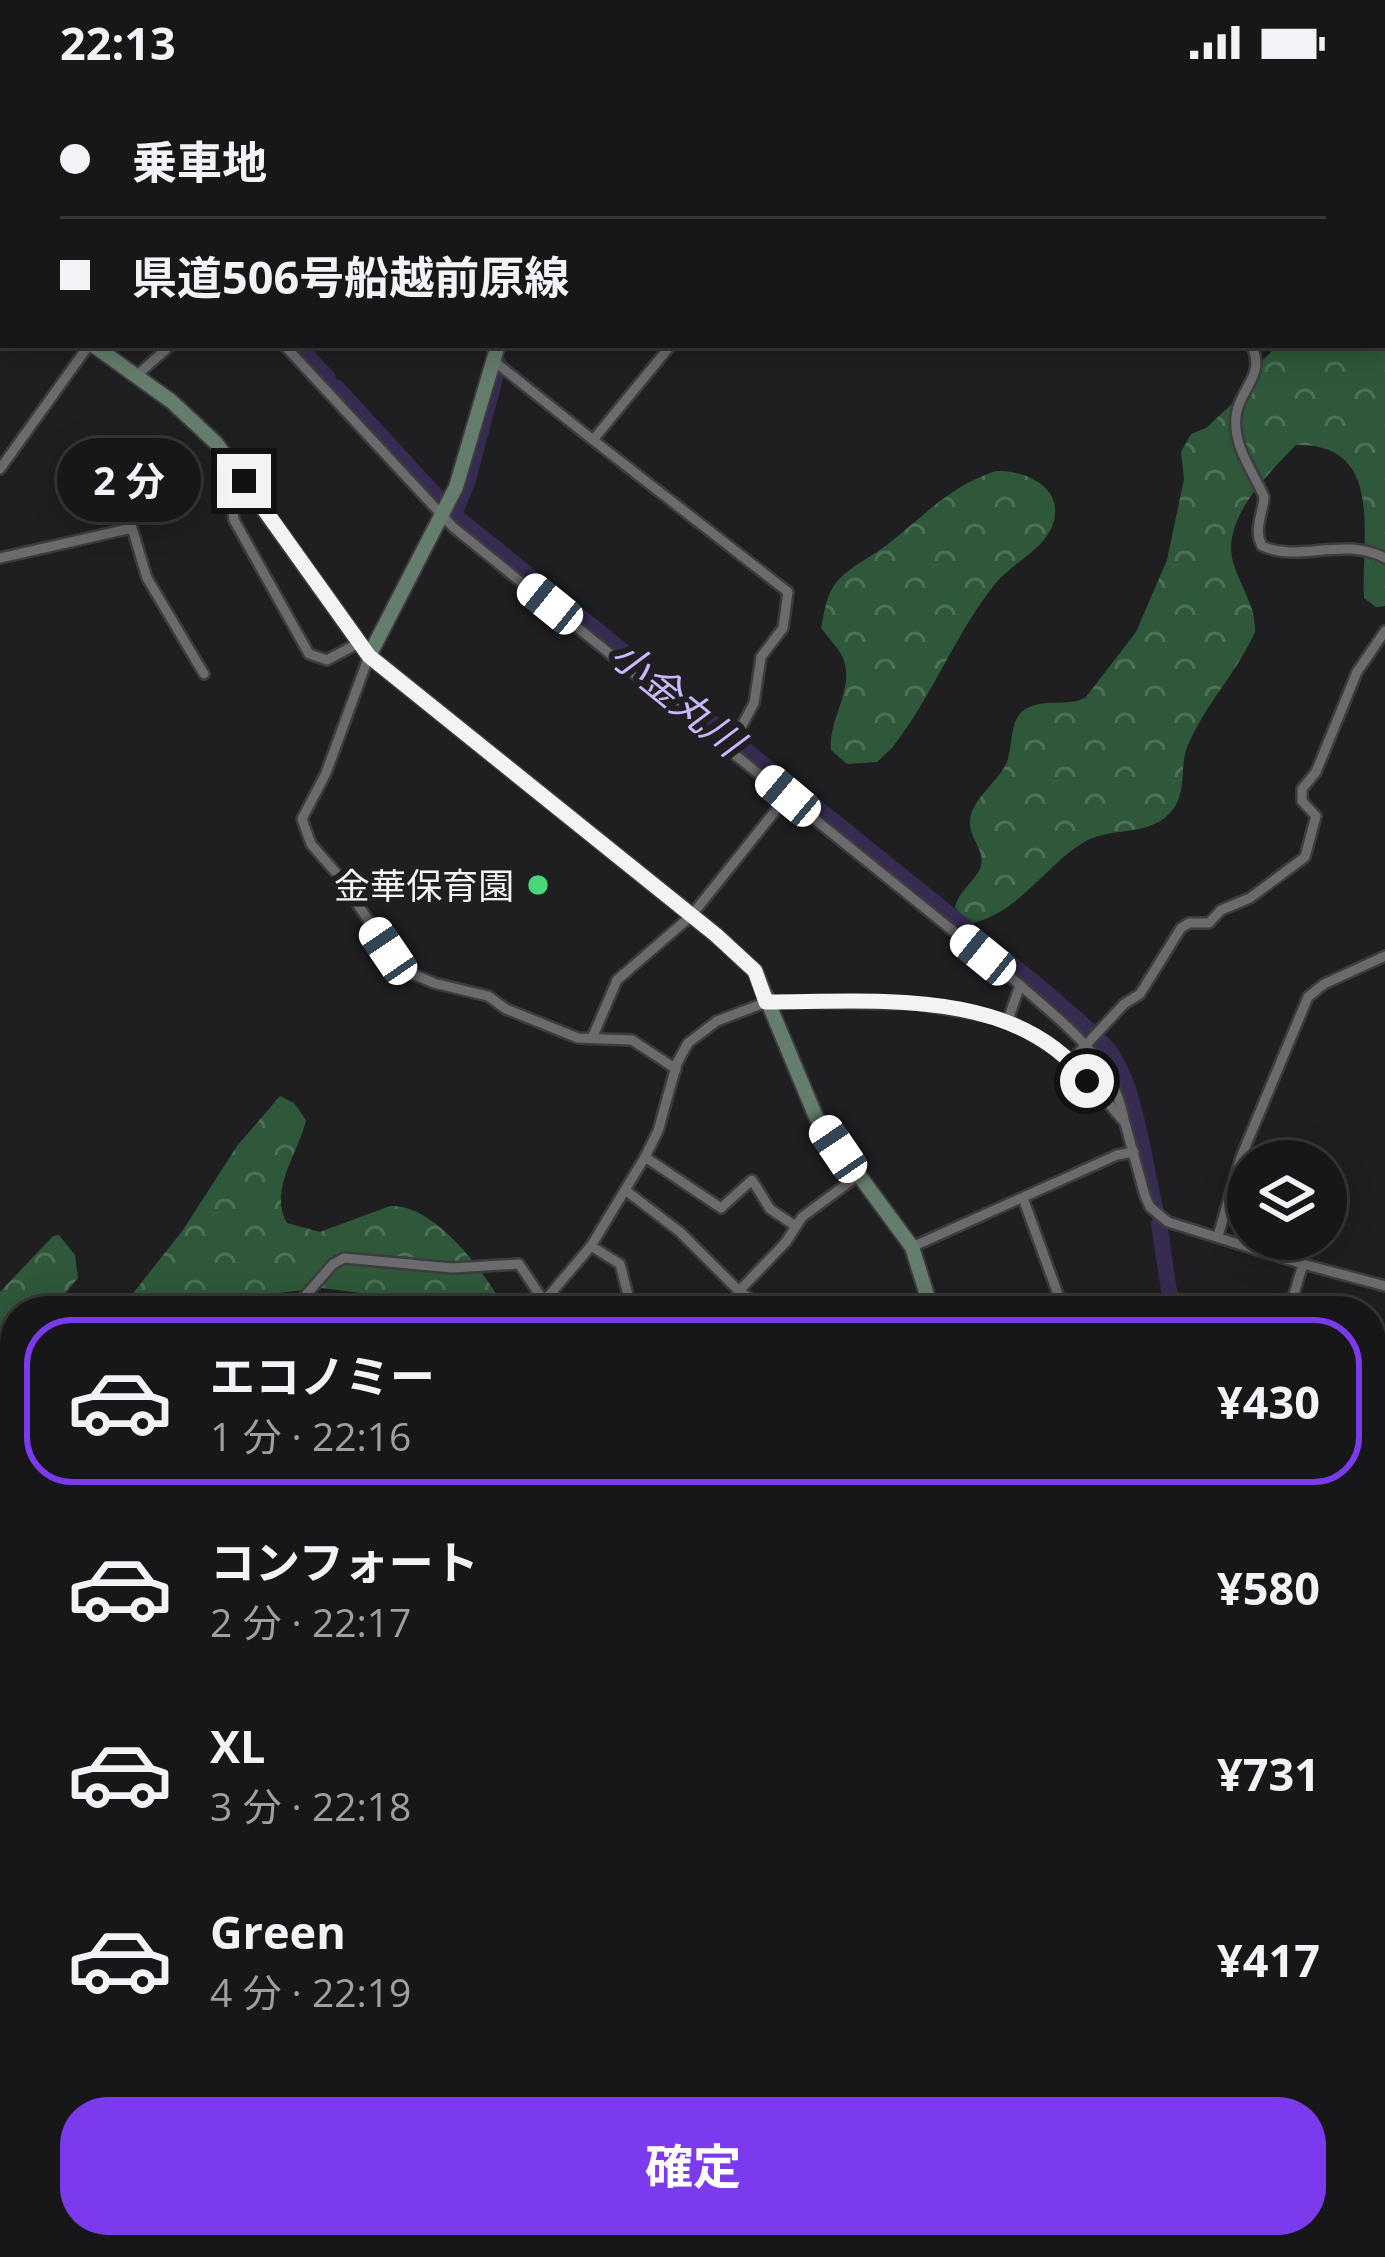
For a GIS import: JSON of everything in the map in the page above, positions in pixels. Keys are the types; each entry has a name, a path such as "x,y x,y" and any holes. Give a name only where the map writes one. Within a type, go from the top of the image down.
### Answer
{"main road":[{"path":"95,348 195,422 236,470 369,656 755,971 816,1117 912,1247 927,1296"},
{"path":"369,656 456,487 498,364 498,348"}],"street":[{"path":"0,469 89,348"},
{"path":"136,376 168,348"},
{"path":"287,348 453,527 1020,985 1085,1046 1112,1078 1150,1207 1168,1222 1385,1286"},
{"path":"593,440 668,348"},
{"path":"1252,348 1256,369 1236,417 1244,462 1264,496 1258,539 1262,546 1281,551 1336,546 1366,549 1385,558"},
{"path":"498,364 788,592 783,628 761,657 759,685 730,748"},
{"path":"236,470 231,492 234,520 309,654 328,660 357,644"},
{"path":"0,558 131,528 147,578 204,674"},
{"path":"1072,1060 1124,1004 1140,994 1181,928 1209,923 1221,910 1250,898 1305,857 1316,816 1301,801 1302,789 1316,772 1357,671 1385,631"},
{"path":"369,656 326,772 302,819 310,844 338,874 400,969 488,996 506,1009 578,1038 632,1040 676,1069"},
{"path":"593,1036 617,980 691,916 788,796"},
{"path":"1218,1236 1241,1157 1308,997 1324,984 1385,956"},
{"path":"1008,1020 1020,985"},
{"path":"549,1296 591,1246 645,1157 688,1042 766,1002 916,1004 1008,1020 1072,1060 1125,1123"},
{"path":"912,1247 1117,1155 1134,1152"},
{"path":"645,1157 721,1208 752,1180 770,1208 794,1225"},
{"path":"738,1296 786,1242 794,1225 859,1174"},
{"path":"625,1190 680,1232 746,1296"},
{"path":"1023,1198 1059,1296"},
{"path":"591,1246 620,1264 628,1296"},
{"path":"305,1296 333,1264 358,1256 452,1268 518,1264 540,1296"},
{"path":"1294,1296 1304,1264"}],"green space":[{"path":"1275,348 1385,348 1385,606 1376,607 1364,598 1365,521 1356,476 1344,459 1324,448 1296,445 1238,517 1231,551 1255,632 1188,745 1174,808 1154,824 1081,844 1015,902 968,924 955,907 982,863 971,816 1007,762 1019,715 1039,704 1086,697 1136,632 1167,560 1184,479 1181,452 1191,434 1206,428 1233,403 1248,375"},
{"path":"996,471 1030,478 1048,491 1055,511 1049,533 981,603 892,748 877,762 847,764 831,750 846,683 844,661 821,628 832,589 847,572 951,493"},
{"path":"280,1096 294,1103 306,1120 283,1185 282,1211 287,1223 320,1232 390,1206 405,1208 451,1237 495,1296 384,1296 322,1288 252,1296 131,1296 183,1230 237,1146"},
{"path":"59,1235 75,1255 78,1278 63,1296 0,1296 0,1292"}],"waterway":[{"name":"小金丸川","path":"300,348 328,378"},
{"name":"小金丸川","path":"499,363 454,515 1096,1036 1126,1085 1155,1207"},
{"name":"小金丸川","path":"336,387 440,500"},
{"name":"小金丸川","path":"1159,1223 1170,1296"}],"place":[{"name":"金華保育園","path":"538,885"}],"route":[{"path":"244,481 369,656 716,935 755,971 766,1002 916,1004 1008,1020 1061,1051 1087,1081"}]}
